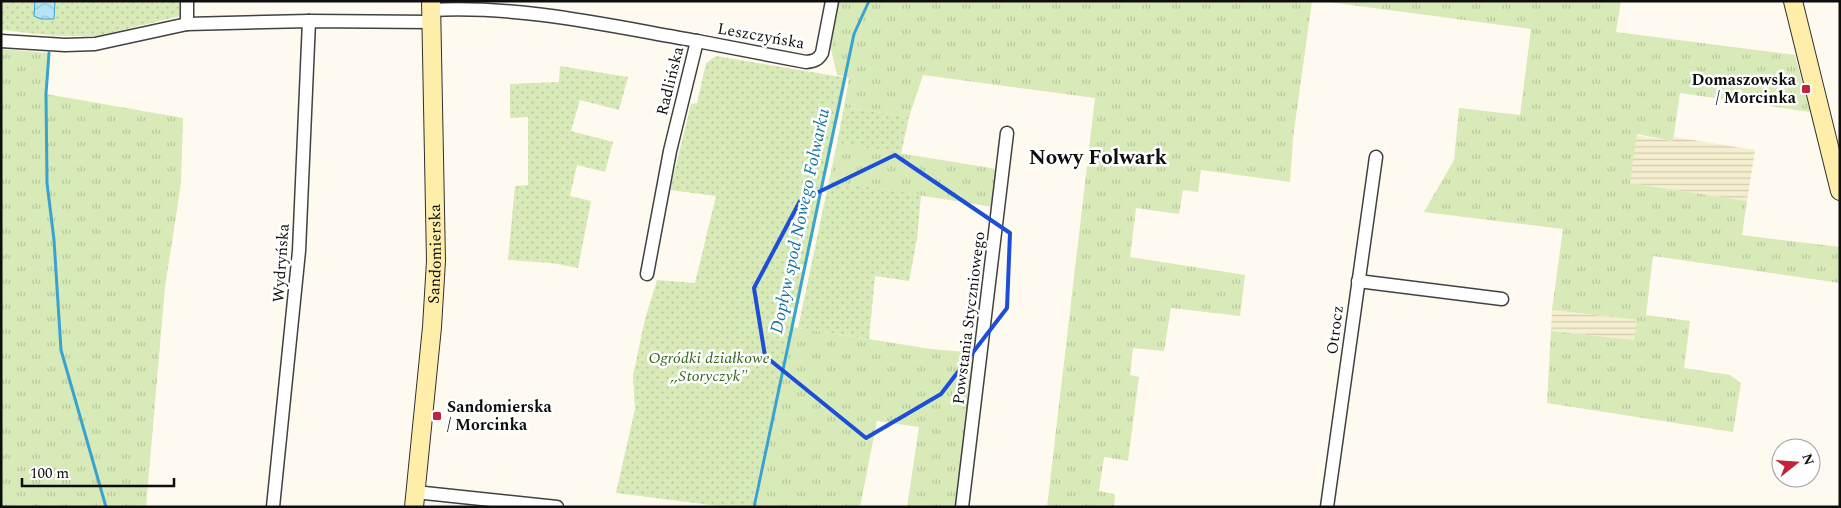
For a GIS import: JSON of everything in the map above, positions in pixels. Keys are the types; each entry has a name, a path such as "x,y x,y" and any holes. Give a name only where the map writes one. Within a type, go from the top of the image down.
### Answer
{"street":[{"path":"187,1 187,24"},
{"name":"Leszczyńska","path":"697,41 806,62 812,61 819,58 824,49 832,1"},
{"path":"1793,1 1840,191"},
{"name":"Radlińska","path":"1,41 64,45 95,44 187,24 308,21 432,11 499,10 576,20 697,41 670,151 647,274"},
{"name":"Sandomierska","path":"414,499 432,327 436,261 432,11"},
{"name":"Wydryńska","path":"273,507 299,252 308,21"},
{"name":"Powstania Styczniowego","path":"962,507 1008,133"},
{"name":"Otrocz","path":"1327,507 1376,157"},
{"path":"1358,280 1502,299"},
{"path":"414,499 557,507"}],"highlighted area":[{"path":"895,155 1010,233 1007,308 941,394 866,438 765,356 754,288 800,201"}],"shaded area":[{"path":"1459,108 1673,141 1674,137 1755,150 1747,201 1630,183"},
{"path":"1552,310 1637,320 1635,340 1551,331"}],"green space":[{"path":"1,1 180,1 180,16 98,36 57,36 1,30"},
{"path":"836,1 1312,1 1293,138 1290,182 1201,170 1198,192 1183,190 1179,214 1136,208 1130,257 1245,275 1240,316 1171,308 1164,351 1133,348 1130,375 1139,377 1128,461 1104,457 1099,491 1115,494 1114,507 1047,507 1095,98 923,75 909,117 844,107 849,78 837,75 831,49"},
{"path":"1321,1 1621,1 1616,32 1795,55 1810,112 1680,93 1673,141 1637,134 1630,183 1747,201 1742,235 1840,247 1840,283 1653,256 1646,315 1690,321 1684,368 1730,375 1741,383 1733,432 1547,403 1551,331 1634,340 1637,320 1552,310 1563,229 1424,212 1454,160 1459,108 1520,115 1531,29"},
{"path":"1,49 49,53 46,94 183,118 181,183 165,287 146,507 1,507"},
{"name":"Ogródki działkowe ,,Storyczyk\"","path":"716,56 847,78 752,507 727,507 616,493 635,409 633,376 645,319 657,280 695,283 716,196 670,190 691,104 697,103 706,63"},
{"path":"560,66 628,77 619,110 580,100 571,131 613,142 605,172 577,165 570,196 591,201 578,268 552,263 508,260 515,186 528,185 528,117 510,118 510,84 559,82"},
{"path":"844,107 909,117 901,154 837,143"},
{"path":"837,143 997,169 993,207 829,181"},
{"path":"829,181 921,195 917,239 909,281 875,276 869,339 798,328"},
{"path":"792,327 931,349 976,353 959,507 907,507 919,427 877,421 860,507 754,507"}],"water":[{"path":"35,1 55,1 54,19 41,19 34,16"}],"waterway":[{"name":"Dopływ spod Nowego Folwarku","path":"754,507 854,34 869,1"},
{"path":"49,53 46,94 47,183 54,240 61,350 106,507"}],"place":[{"name":"Domaszowska / Morcinka","path":"1806,89"},
{"name":"Sandomierska / Morcinka","path":"437,416"}],"district":[{"name":"Nowy Folwark","path":"1098,158"}]}
